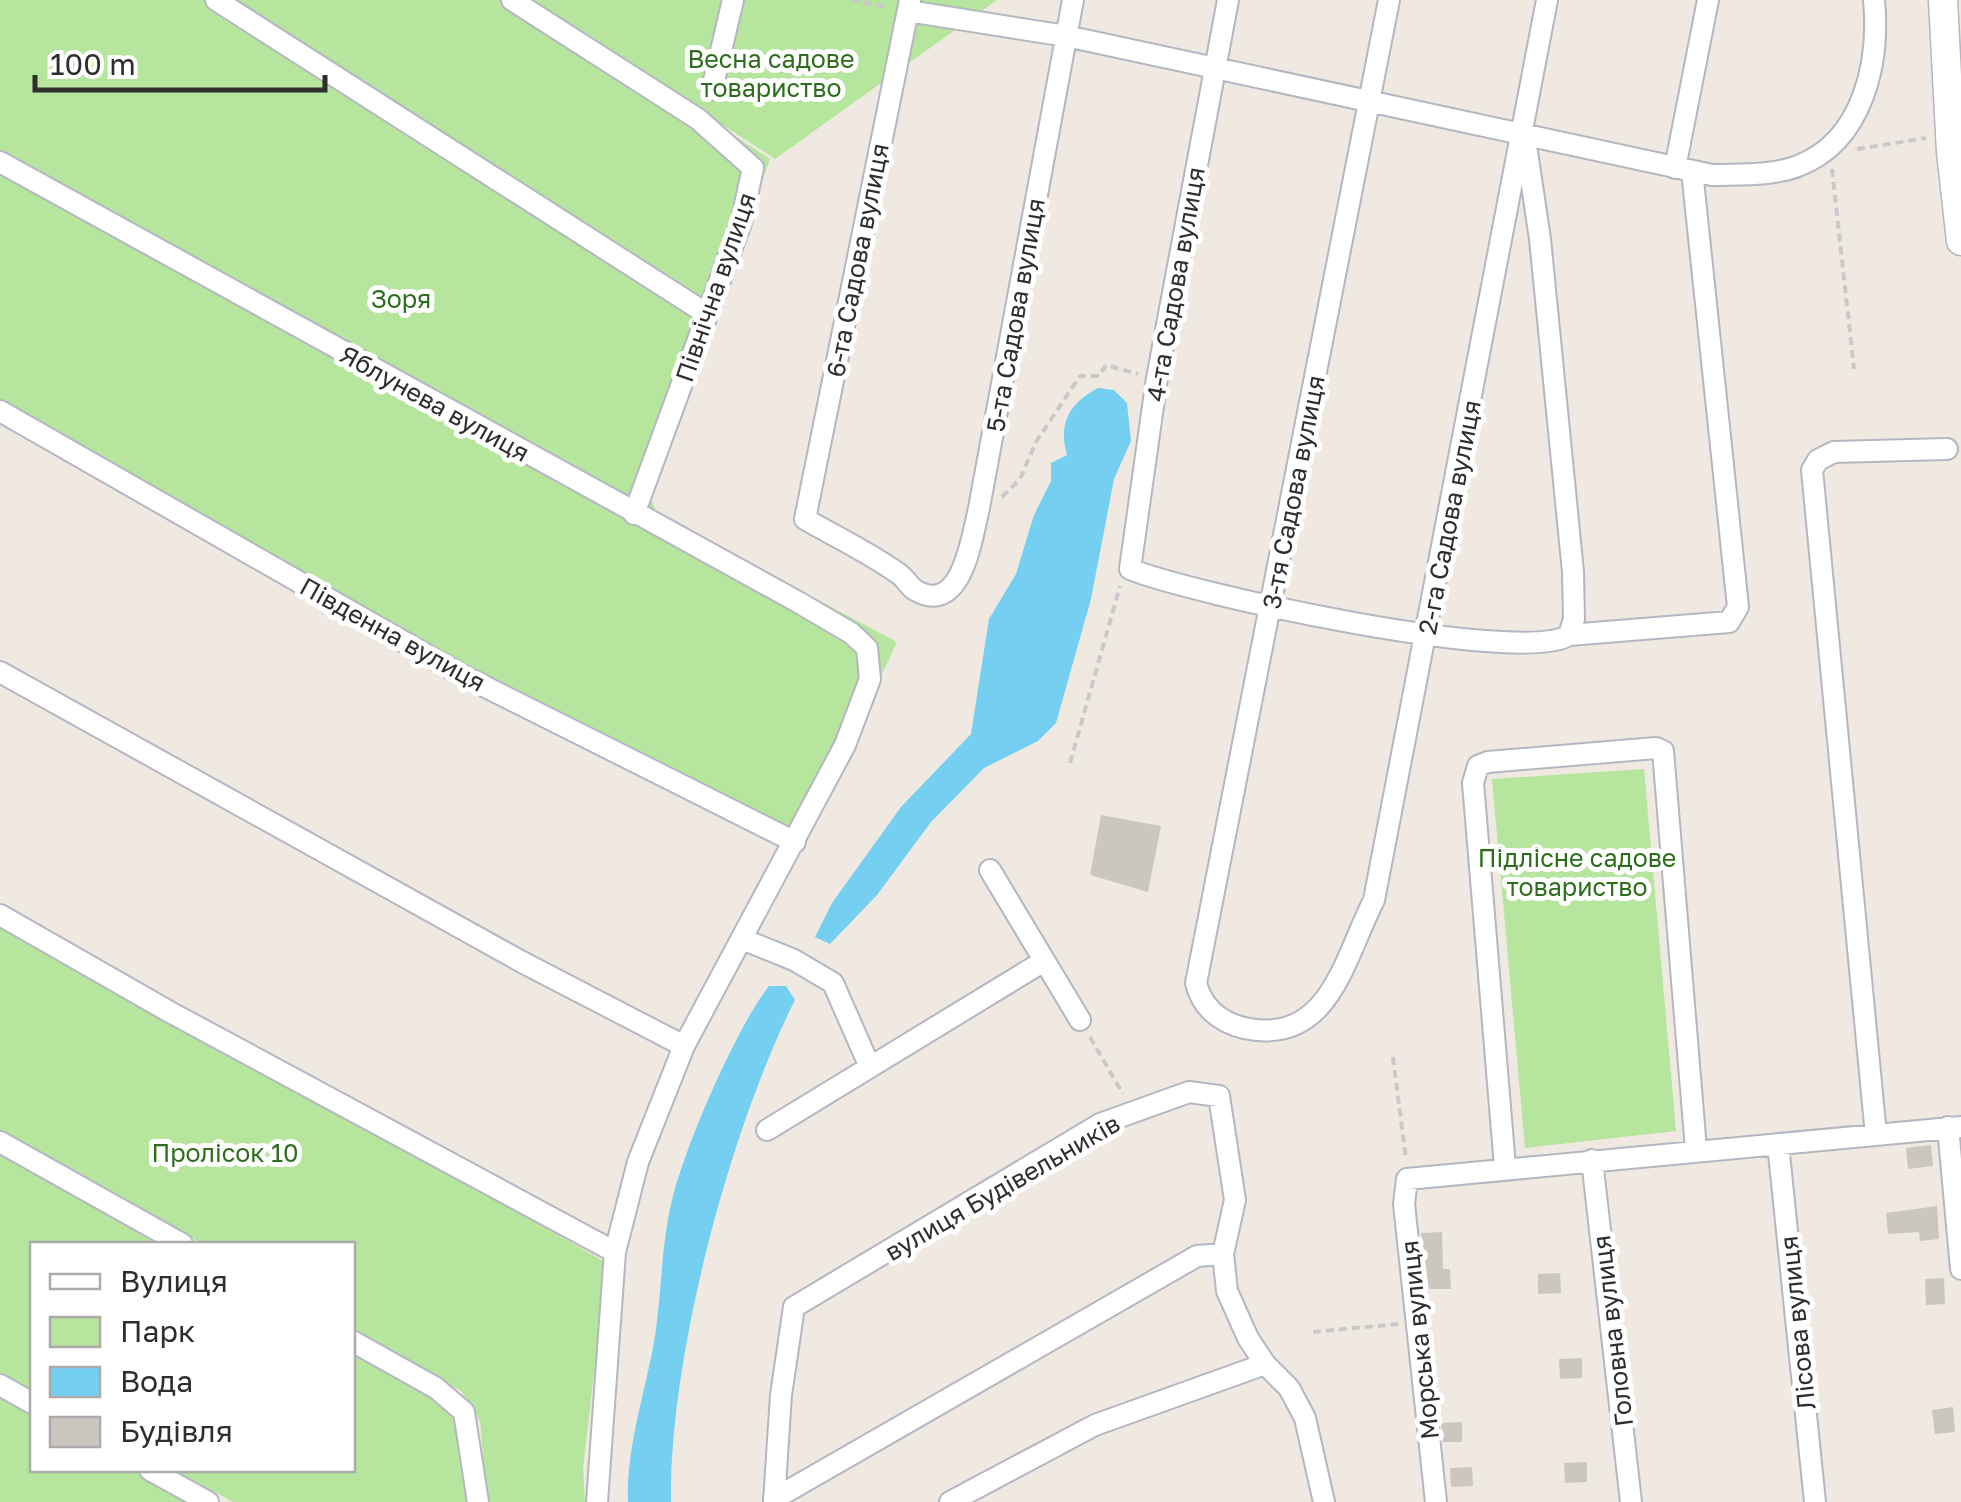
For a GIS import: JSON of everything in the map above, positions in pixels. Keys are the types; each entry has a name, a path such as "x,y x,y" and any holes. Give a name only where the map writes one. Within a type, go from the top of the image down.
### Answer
{"street":[{"path":"216,0 707,314"},
{"name":"Північна вулиця","path":"512,0 698,119 754,168 741,223 634,514"},
{"path":"712,89 733,0"},
{"name":"5-та Садова вулиця","path":"916,590 932,595 946,592 959,579 979,508 1073,0"},
{"name":"4-та Садова вулиця","path":"1130,569 1157,378 1228,0"},
{"name":"3-тя Садова вулиця","path":"1309,1018 1295,1029 1275,1032 1240,1027 1213,1014 1200,998 1196,983 1389,0"},
{"name":"2-га Садова вулиця","path":"1309,1018 1344,967 1374,900 1548,0"},
{"path":"1130,569 1271,606 1426,634 1514,642 1729,622 1738,607 1684,169 1708,0"},
{"path":"909,6 1712,175 1796,167 1833,146 1852,120 1872,70 1874,0"},
{"path":"1944,0 1950,130 1961,241"},
{"name":"6-та Садова вулиця","path":"909,6 805,519 899,574 916,590"},
{"path":"1524,134 1540,240 1573,572 1574,619 1570,636"},
{"name":"Яблунева вулиця","path":"0,162 851,633 867,648 870,679 845,745 795,842"},
{"name":"Південна вулиця","path":"0,411 460,674 795,842"},
{"path":"1876,1135 1812,470 1818,460 1834,452 1947,449"},
{"path":"0,672 505,953 684,1046"},
{"path":"1505,1167 1474,783 1478,766 1488,762 1663,751 1696,1149"},
{"path":"597,1502 616,1252 638,1162 684,1046 795,842"},
{"path":"990,870 1080,1020"},
{"path":"0,915 168,1012 616,1252"},
{"path":"742,938 794,960 834,983 870,1064"},
{"path":"767,1130 1044,961"},
{"name":"вулиця Будівельників","path":"774,1501 781,1395 794,1307 1100,1124 1189,1092 1219,1096 1235,1200 1223,1254"},
{"path":"1406,1180 1505,1167 1954,1127 1961,1269"},
{"path":"0,1142 178,1242"},
{"name":"Лісова вулиця","path":"1778,1144 1815,1502"},
{"name":"Головна вулиця","path":"1592,1160 1631,1502"},
{"name":"Морська вулиця","path":"1406,1180 1404,1204 1436,1502"},
{"path":"774,1501 1197,1256 1223,1254 1227,1291 1265,1364 1289,1388 1306,1418 1324,1502"},
{"path":"355,1343 436,1388 464,1412 478,1502"},
{"path":"950,1502 1094,1425 1265,1364"},
{"path":"0,1385 30,1402"},
{"path":"154,1472 208,1502"}],"path":[{"path":"850,0 909,6"},
{"path":"1833,146 1843,151 1950,130"},
{"path":"1833,146 1854,369"},
{"path":"979,508 1006,494 1020,479 1036,442 1080,376 1098,376 1106,365 1157,378"},
{"path":"1070,764 1121,583 1130,569"},
{"path":"1080,1020 1134,1112"},
{"path":"1393,1056 1406,1180"},
{"path":"1313,1332 1419,1322"}],"green space":[{"name":"Зоря","path":"0,0 524,0 770,159 648,493 658,515 897,642 799,852 0,419"},
{"name":"Весна садове товариство","path":"530,0 997,0 775,159"},
{"name":"Підлісне садове товариство","path":"1644,769 1676,1131 1525,1148 1492,779"},
{"name":"Пролісок 10","path":"0,920 607,1263 583,1468 585,1502 487,1502 480,1421 461,1391 355,1330 355,1242 199,1242 0,1130"},
{"name":"Пролісок 10","path":"0,1151 165,1242 30,1242 30,1391 0,1374"},
{"path":"355,1350 427,1390 453,1418 461,1439 466,1502 233,1502 178,1472 355,1472"},
{"path":"0,1393 30,1410 30,1472 140,1472 193,1502 0,1502"}],"water":[{"path":"1098,388 1114,390 1127,403 1131,441 1114,479 1091,599 1056,723 1038,741 984,768 931,822 877,895 830,944 815,937 832,903 901,807 971,734 989,619 1016,574 1034,515 1051,481 1051,463 1067,455 1064,434 1068,416 1080,400"},
{"path":"769,986 786,986 795,1000 748,1112 708,1245 680,1381 671,1502 628,1502 630,1460 655,1336 672,1200 713,1088"}],"building":[{"path":"1101,815 1161,826 1148,892 1090,875"},
{"path":"1931,1145 1933,1166 1908,1169 1906,1148"},
{"path":"1937,1206 1939,1239 1920,1241 1919,1232 1888,1234 1886,1213"},
{"path":"1442,1232 1443,1269 1450,1269 1451,1289 1429,1289 1421,1233"},
{"path":"1560,1273 1561,1293 1538,1294 1538,1274"},
{"path":"1944,1278 1945,1304 1926,1305 1925,1279"},
{"path":"1582,1358 1582,1378 1560,1379 1559,1359"},
{"path":"1953,1407 1955,1432 1935,1434 1932,1410"},
{"path":"1462,1422 1462,1442 1443,1442 1441,1423"},
{"path":"1587,1462 1587,1482 1565,1483 1564,1463"},
{"path":"1472,1467 1473,1486 1451,1487 1450,1468"}]}
